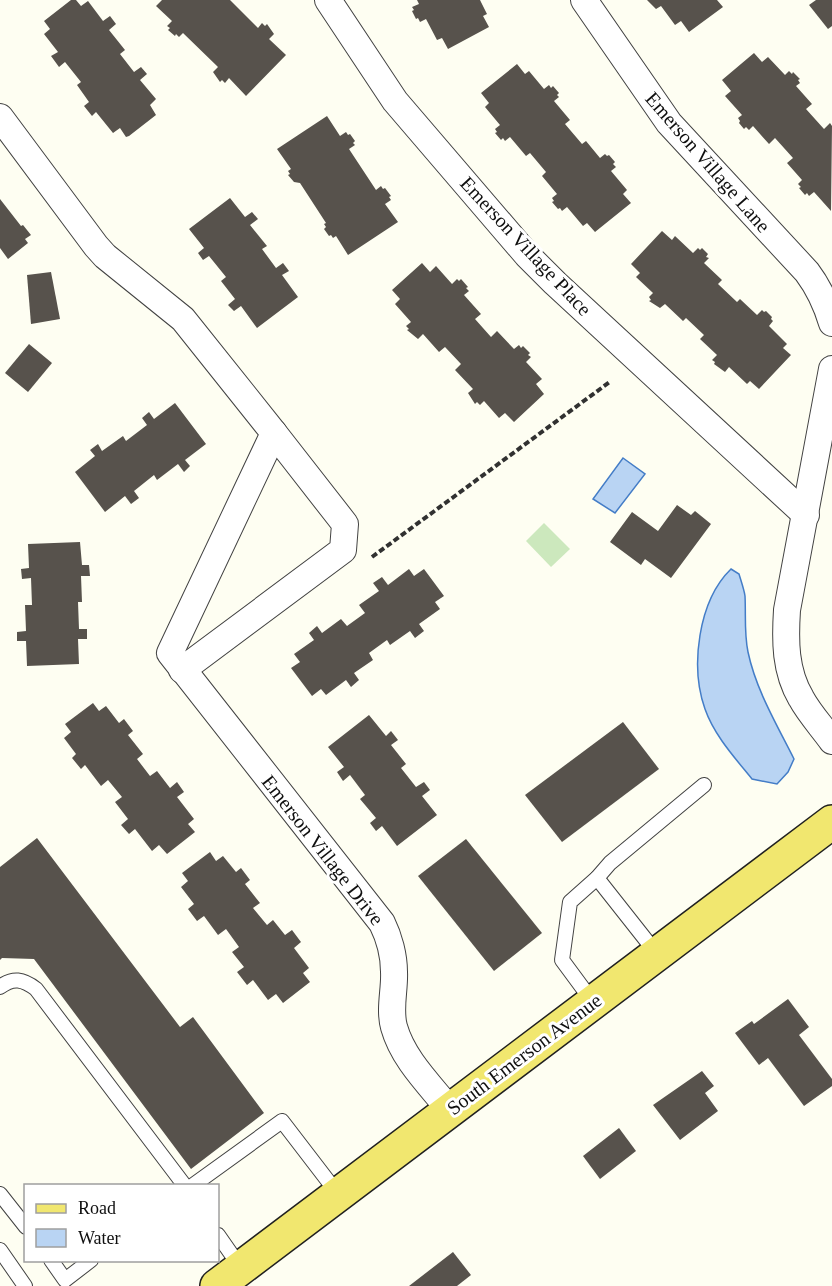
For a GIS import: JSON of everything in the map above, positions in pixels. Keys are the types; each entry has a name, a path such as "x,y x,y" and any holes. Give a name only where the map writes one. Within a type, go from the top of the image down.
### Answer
{"main road":[{"name":"South Emerson Avenue","path":"229,1277 832,822"}],"street":[{"name":"Emerson Village Place","path":"328,0 395,101 527,255 806,515"},
{"name":"Emerson Village Lane","path":"584,0 669,123 807,272 827,305 832,323"},
{"path":"0,117 96,246 119,268 144,285 183,319 345,524 343,550 182,669"},
{"path":"832,369 787,610 786,656 801,699 832,741"},
{"name":"Emerson Village Drive","path":"274,433 170,653 382,923 395,969 394,1027 409,1059 450,1110"}],"lane":[{"path":"594,1002 562,960 570,902 610,863 704,785"},
{"path":"597,878 657,954"},
{"path":"0,987 8,981 20,980 28,982 36,989 184,1184"},
{"path":"193,1184 282,1120 338,1194"},
{"path":"0,1196 24,1225"},
{"path":"219,1239 229,1277"},
{"path":"0,1250 25,1286"},
{"path":"52,1262 62,1283 88,1262"}],"path":[{"path":"372,557 610,381"}],"green space":[{"path":"544,523 570,549 551,567 526,541"}],"water":[{"path":"623,458 645,474 615,513 593,499"},
{"path":"731,569 739,574 745,593 746,638 756,680 794,759 788,772 777,784 752,779 714,728 700,692 698,655 704,616 720,582"}],"building":[{"path":"71,0 76,0 81,6 88,1 103,21 110,16 116,24 109,30 125,50 120,54 134,72 141,67 147,74 140,80 156,99 150,105 156,115 129,136 126,137 120,128 113,133 96,112 92,116 84,106 89,102 77,85 81,82 65,62 59,67 51,56 58,52 44,34 50,29 44,21"},
{"path":"162,0 230,0 258,28 262,23 265,26 267,24 274,34 269,39 286,55 246,96 229,78 225,83 222,80 220,82 213,72 218,67 183,33 179,37 168,30 170,28 167,26 172,21 156,6"},
{"path":"417,0 480,0 487,14 483,16 489,27 448,49 442,38 437,40 426,19 420,22 418,18 416,19 412,7 419,4"},
{"path":"647,0 717,0 723,7 689,32 681,21 675,25 661,6 656,9"},
{"path":"816,0 832,0 832,26 828,29 809,5"},
{"path":"754,53 762,62 768,57 785,75 789,71 792,74 793,72 800,79 798,80 800,83 796,86 812,104 806,109 824,129 830,123 832,126 831,211 814,192 809,196 807,193 805,195 799,188 801,187 798,184 802,180 787,163 793,158 775,138 769,144 753,126 749,130 746,127 744,129 738,118 742,115 725,96 731,91 722,80"},
{"path":"517,64 525,74 529,71 544,89 549,85 551,88 553,86 559,93 557,95 559,97 554,101 570,120 565,124 582,144 586,141 600,158 605,154 609,155 615,162 613,164 616,167 611,171 627,190 623,194 631,203 595,232 587,223 583,226 567,207 562,211 552,202 554,201 552,198 557,194 542,176 546,172 530,153 526,156 510,137 505,141 503,138 501,140 495,133 497,132 495,129 500,125 485,107 489,103 481,93"},
{"path":"327,116 340,136 346,132 355,141 353,143 355,145 349,149 376,190 381,186 391,196 389,197 391,200 385,204 398,222 348,255 336,236 333,238 329,236 324,229 326,223 300,183 294,182 288,175 291,169 277,149"},
{"path":"230,198 245,217 252,212 258,219 250,225 267,246 262,249 276,268 283,263 289,271 282,275 298,297 257,328 241,306 234,311 228,305 235,299 221,281 226,277 209,256 203,260 198,253 204,248 189,229"},
{"path":"0,199 31,235 25,239 28,243 8,259 0,248"},
{"path":"662,231 672,240 675,236 693,253 698,248 700,250 702,248 708,254 706,257 709,258 704,263 722,280 718,284 737,302 740,299 757,315 762,310 772,317 773,321 769,326 787,344 783,348 791,355 759,389 750,381 747,384 729,367 725,372 714,364 712,360 717,355 700,339 704,335 686,318 683,321 665,304 660,308 649,301 653,293 636,277 640,273 631,264"},
{"path":"422,263 430,272 436,266 452,284 457,279 459,281 461,279 469,291 464,295 481,314 475,319 491,337 497,331 514,349 519,345 521,348 523,346 530,353 528,355 531,357 526,362 542,379 536,384 544,394 514,422 505,413 499,418 484,401 480,405 477,402 475,404 468,393 473,389 455,370 461,364 445,347 439,352 423,334 418,339 407,330 409,329 406,326 411,322 395,304 400,299 392,290"},
{"path":"51,272 60,319 31,324 27,275"},
{"path":"29,344 52,363 28,392 5,373"},
{"path":"175,403 206,444 185,460 190,466 184,472 178,464 157,480 154,475 134,491 139,498 131,504 125,496 105,512 75,472 95,456 90,450 98,444 102,451 123,436 126,441 147,425 142,418 149,412 154,419"},
{"path":"677,505 691,515 695,511 711,524 671,578 645,559 641,565 610,542 632,512 658,531"},
{"path":"80,542 82,565 89,565 90,576 81,576 82,602 78,602 79,629 87,629 87,639 78,639 79,664 27,666 26,641 17,641 17,632 26,631 25,605 32,605 31,578 22,579 21,569 29,568 28,544"},
{"path":"409,569 414,576 424,569 444,596 435,602 440,609 419,624 424,631 415,638 410,631 390,645 387,640 369,653 373,660 354,673 359,680 351,687 346,680 326,695 321,689 312,696 291,668 300,662 294,654 314,640 309,633 317,626 322,633 341,619 347,626 365,613 359,605 379,591 373,583 382,577 388,585"},
{"path":"93,703 99,711 106,706 119,723 124,719 133,731 128,735 143,754 137,759 150,776 157,771 170,788 177,782 184,792 177,797 194,819 188,824 195,832 167,854 159,845 152,851 135,829 129,834 121,825 128,819 115,802 122,797 108,780 101,786 85,765 81,769 72,758 76,754 64,738 71,732 65,724"},
{"path":"369,715 386,736 391,731 398,740 391,745 406,764 401,768 416,787 424,782 430,790 422,796 437,815 397,846 382,826 376,831 370,823 376,818 360,799 365,795 350,775 343,781 337,772 344,767 328,747"},
{"path":"623,722 659,769 562,842 525,795"},
{"path":"37,838 180,1027 193,1017 264,1113 191,1169 34,959 2,958 0,960 0,867"},
{"path":"466,839 542,933 494,971 418,876"},
{"path":"210,852 216,861 223,856 236,872 241,868 250,880 245,884 260,903 253,908 267,925 273,920 285,935 292,930 301,942 294,948 309,968 303,973 310,982 283,1003 276,994 268,1000 253,980 247,985 237,972 244,967 232,952 239,947 226,929 218,935 204,916 197,921 188,909 194,904 181,887 188,881 182,873"},
{"path":"788,999 809,1027 799,1035 832,1079 832,1086 804,1106 768,1058 759,1065 735,1033 752,1021 754,1024"},
{"path":"702,1071 714,1086 705,1093 718,1111 680,1140 653,1105"},
{"path":"619,1128 636,1151 600,1179 583,1156"},
{"path":"453,1252 471,1275 457,1286 409,1286"}]}
